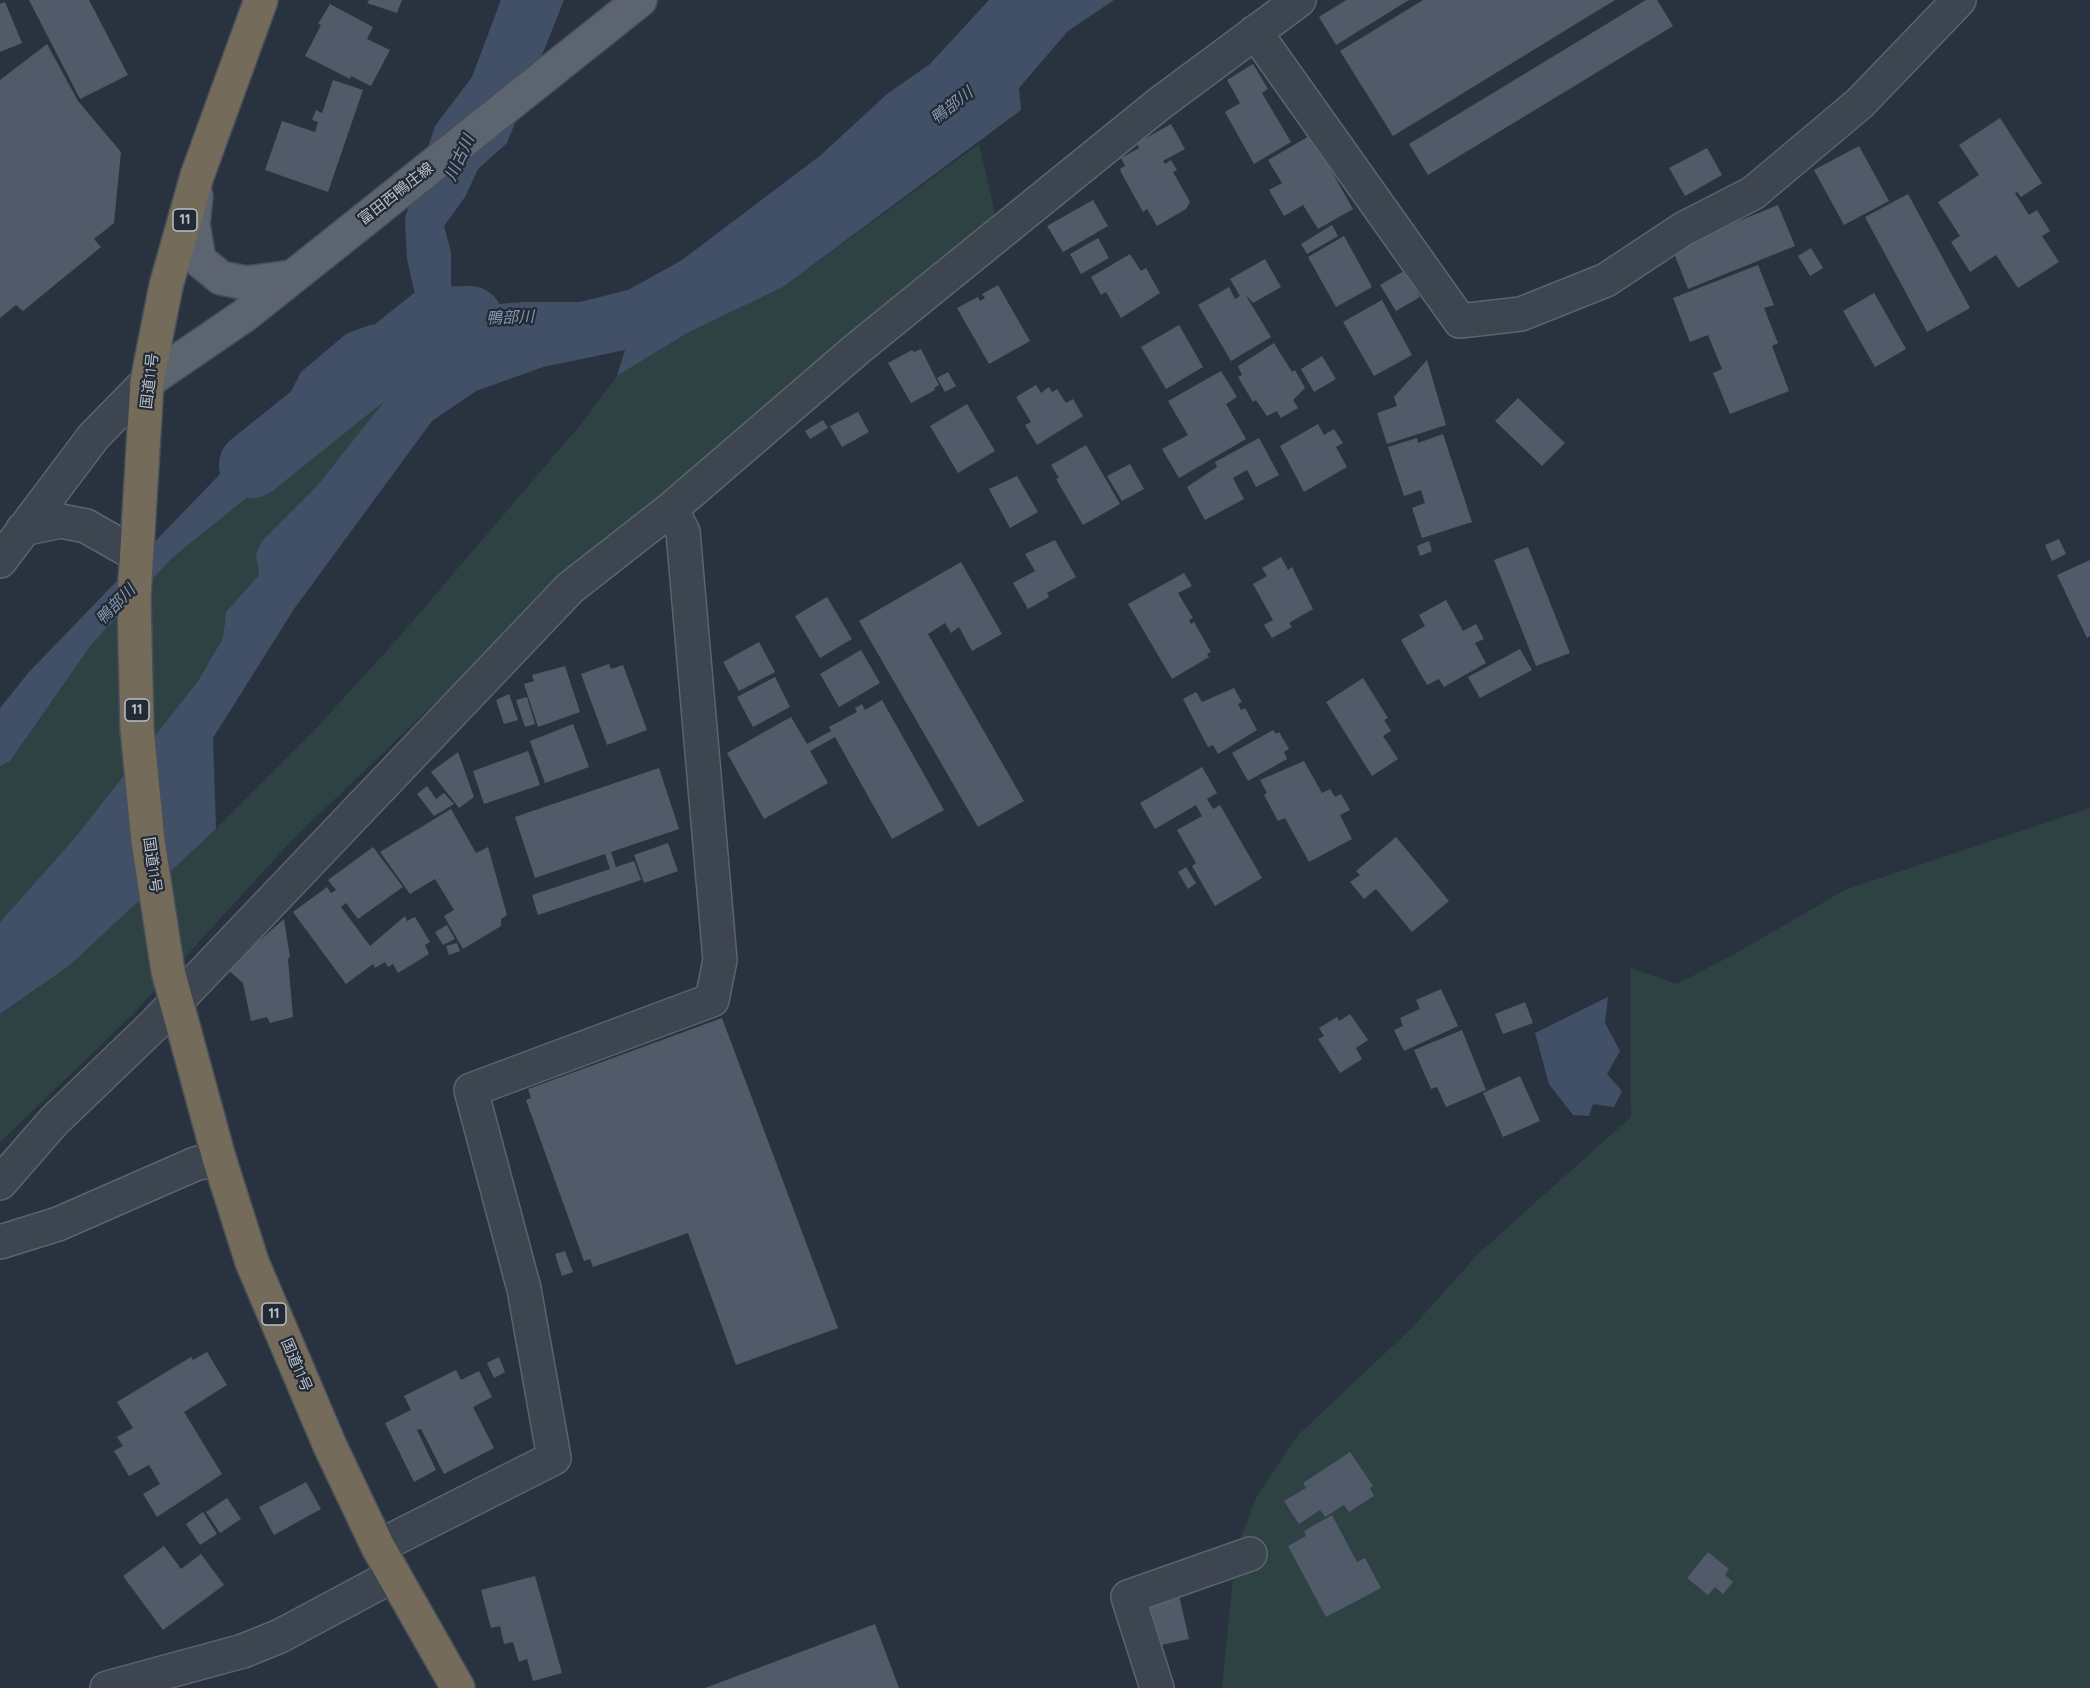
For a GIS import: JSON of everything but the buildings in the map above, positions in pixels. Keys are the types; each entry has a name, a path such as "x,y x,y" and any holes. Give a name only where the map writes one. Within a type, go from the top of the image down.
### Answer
{"highway":[{"name":"国道11号","path":"261,0 197,176 166,286 147,382 135,554 137,729 148,842 172,986 219,1158 252,1262 330,1446 386,1561 458,1688"}],"main road":[{"name":"富田西鴨庄線","path":"147,382 245,315 573,56 629,4"},
{"path":"197,176 193,224 199,260 221,278 246,283 293,276"}],"street":[{"path":"0,1183 172,986 570,588 671,509 857,349 1159,104 1299,0"},
{"path":"1255,32 1460,321 1521,314 1606,280 1683,229 1753,193 1860,103 1959,0"},
{"path":"0,561 94,436 147,382"},
{"path":"107,1688 243,1651 280,1636 386,1561 554,1458 524,1289 471,1090 712,1000 720,960 719,948 683,532 671,509"},
{"path":"23,529 61,521 86,526 135,554"},
{"path":"0,1242 58,1224 195,1164 219,1158"},
{"path":"1157,1688 1128,1597 1250,1554"}],"green space":[{"path":"979,144 997,222 556,587 292,840 132,1015 0,1142 0,1014 70,965 216,829 313,732 401,635 583,422 617,376 687,333 783,287"},
{"path":"438,335 444,343 386,399 317,486 262,541 256,554 259,575 226,612 223,638 198,681 74,839 0,922 0,766 10,761 91,645 172,558 266,482 327,404 356,374 391,354 406,357"},
{"path":"2090,808 2090,1688 1222,1688 1236,1550 1257,1496 1298,1435 1412,1328 1478,1254 1631,1117 1630,968 1677,984 1733,955 1845,890"}],"water":[{"name":"川古川","path":"501,0 564,0 507,143 478,169 465,197 444,226 451,252 451,291 469,306 525,302 580,302 628,290 682,260 821,155 887,94 930,64 989,0 1114,0 1068,31 1019,88 1021,110 783,287 687,333 617,376 625,350 543,367 476,391 432,421 294,609 213,738 216,829 70,965 0,1014 0,922 74,839 198,681 223,638 226,612 259,575 256,554 262,541 317,486 386,399 444,343 438,336 406,357 391,354 356,374 327,404 266,482 172,558 91,645 10,761 0,766 0,708 29,672 281,411 301,372 346,334 370,325 401,322 417,304 407,259 405,218 435,126 472,77"},
{"path":"1608,997 1605,1023 1620,1051 1607,1074 1622,1091 1614,1107 1593,1104 1589,1116 1573,1115 1549,1084 1535,1033"}],"waterway":[{"name":"鴨部川","path":"252,465 433,320 470,319"}]}
